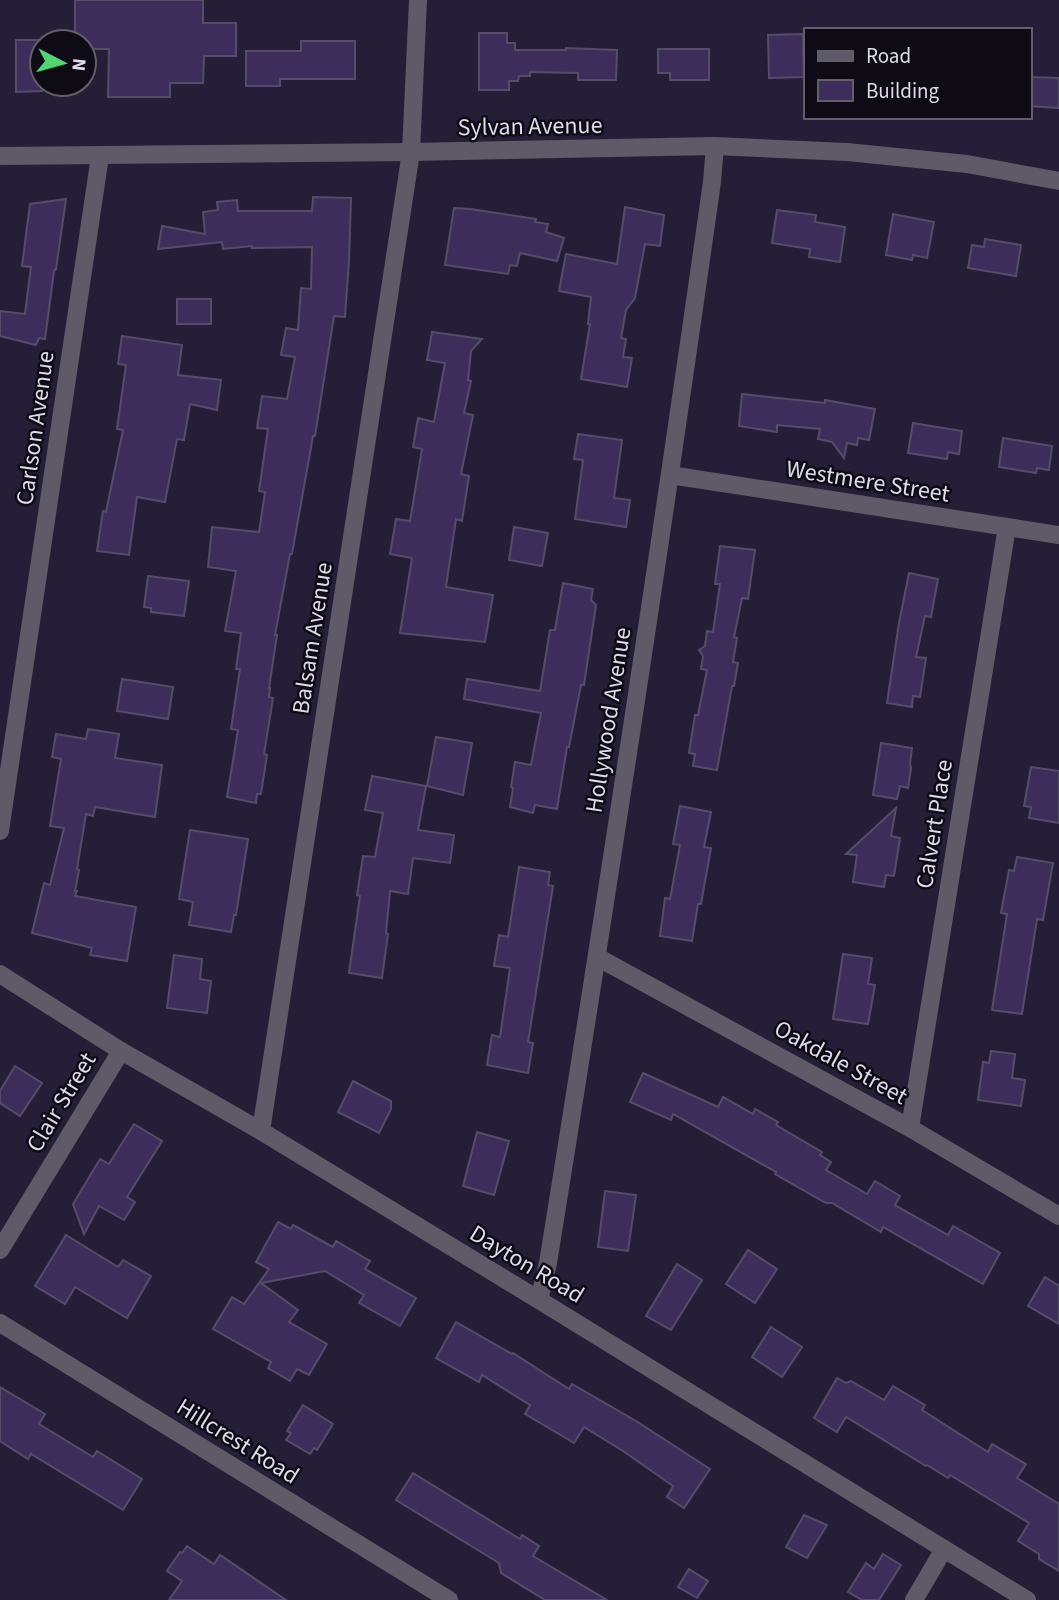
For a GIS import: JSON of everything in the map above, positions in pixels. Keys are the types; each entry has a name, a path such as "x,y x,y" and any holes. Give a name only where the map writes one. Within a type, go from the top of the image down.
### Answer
{"street":[{"name":"Balsam Avenue","path":"261,1131 411,152 418,0"},
{"name":"Sylvan Avenue","path":"0,156 715,146 847,152 967,164 1059,181"},
{"name":"Hollywood Avenue","path":"539,1300 548,1263 597,957 670,475 715,146"},
{"name":"Carlson Avenue","path":"0,831 100,156"},
{"name":"Westmere Street","path":"670,475 1059,535"},
{"name":"Calvert Place","path":"910,1128 1007,527"},
{"name":"Oakdale Street","path":"597,957 910,1128 1059,1216"},
{"name":"Dayton Road","path":"0,974 121,1051 261,1131 1027,1600"},
{"name":"Clair Street","path":"0,1250 121,1051"},
{"name":"Hillcrest Road","path":"0,1323 449,1600"},
{"path":"914,1600 944,1549"}],"building":[{"path":"75,0 203,0 203,23 236,23 236,56 204,56 203,83 170,83 170,97 108,97 109,49 98,49 98,28 75,28"},
{"path":"479,33 507,33 507,43 515,43 515,50 617,50 616,80 578,80 578,73 530,72 530,76 519,76 518,81 509,81 509,90 479,90"},
{"path":"803,34 804,77 769,78 768,35"},
{"path":"16,40 28,40 28,92 16,92"},
{"path":"301,41 355,41 355,79 280,79 280,86 246,86 246,51 301,51"},
{"path":"658,49 709,49 709,80 670,80 670,73 658,73"},
{"path":"1031,77 1059,78 1059,108 1031,106"},
{"path":"313,197 351,198 345,317 334,316 315,436 275,635 269,688 269,697 273,698 264,754 267,755 261,794 257,794 256,803 227,797 238,730 231,729 240,669 236,669 241,633 225,631 236,571 208,567 212,527 259,532 265,492 259,491 268,429 257,428 262,396 287,399 295,357 281,355 286,328 298,330 301,288 311,289 312,247 252,246 223,249 222,242 158,249 162,226 205,234 203,212 218,210 217,202 237,200 238,211 312,211"},
{"path":"66,199 45,339 39,338 36,345 0,336 0,311 25,314 31,267 22,266 30,204"},
{"path":"625,207 664,215 660,246 645,244 635,298 626,310 621,338 626,339 623,357 632,358 627,387 581,379 590,324 591,297 559,291 566,254 617,264"},
{"path":"454,208 536,219 535,222 548,224 546,232 564,238 557,261 520,253 517,266 510,265 508,274 445,265"},
{"path":"777,210 816,215 815,222 845,227 840,262 809,257 810,249 772,243"},
{"path":"893,214 934,222 927,258 913,255 912,260 886,255"},
{"path":"985,239 1021,245 1016,276 968,268 972,245 984,247"},
{"path":"177,299 211,299 211,324 177,324"},
{"path":"432,332 482,339 471,351 468,380 471,381 464,413 473,415 461,474 469,476 462,521 456,519 446,587 493,595 485,642 400,633 412,558 390,554 396,519 410,521 422,449 413,447 418,418 434,422 445,363 427,360"},
{"path":"122,336 182,345 178,375 221,380 217,410 190,404 184,440 177,439 165,502 137,497 129,555 97,551 103,511 106,512 123,430 117,429 126,365 118,364"},
{"path":"742,394 825,403 825,400 875,409 869,440 858,438 857,445 847,443 844,458 832,442 818,439 820,429 777,425 777,432 739,426"},
{"path":"913,423 962,431 959,454 948,452 947,459 908,453"},
{"path":"578,434 622,440 614,498 630,500 626,527 575,519 583,460 574,459"},
{"path":"1003,438 1052,446 1049,470 1037,468 1036,473 999,467"},
{"path":"514,527 548,533 542,566 509,560"},
{"path":"720,546 755,550 748,599 742,598 734,637 737,638 733,662 738,663 717,770 693,766 695,754 689,753 695,715 698,715 707,670 701,669 703,656 699,650 705,646 707,631 713,632 720,584 715,584"},
{"path":"909,573 938,579 931,617 925,616 916,657 926,658 920,697 913,696 912,707 887,703"},
{"path":"148,576 189,581 184,616 151,612 151,608 144,607"},
{"path":"563,583 593,589 591,600 596,605 584,685 581,685 567,747 557,809 535,805 533,813 510,807 511,787 515,762 531,765 541,713 464,699 467,679 540,691 550,630 555,630"},
{"path":"122,679 173,687 168,719 117,711"},
{"path":"88,729 119,734 115,758 162,765 155,817 95,807 93,816 86,814 75,896 136,907 127,961 90,955 92,948 32,933 44,883 50,885 64,828 50,826 61,759 52,757 56,734 86,739"},
{"path":"436,737 472,743 463,795 427,786"},
{"path":"881,743 912,748 908,788 900,786 897,799 873,795"},
{"path":"1031,767 1059,771 1059,823 1029,818 1031,807 1024,806"},
{"path":"372,776 426,786 418,830 454,835 450,863 413,858 408,894 390,891 382,978 349,973 363,856 375,857 383,813 365,810"},
{"path":"680,806 711,812 704,847 711,848 692,941 660,936 665,898 670,899 680,845 673,844"},
{"path":"896,808 891,836 900,838 894,876 886,875 884,887 853,882 857,855 846,854"},
{"path":"190,830 248,839 231,932 189,925 193,902 179,899"},
{"path":"1017,857 1053,863 1043,920 1037,919 1022,1014 992,1010 1007,914 1001,913 1009,870 1014,871"},
{"path":"519,867 550,872 548,885 553,886 528,1042 533,1043 528,1073 487,1065 492,1035 500,1037 510,968 494,966 499,935 508,937"},
{"path":"843,954 872,958 868,984 875,985 868,1024 833,1019"},
{"path":"174,955 202,959 200,979 211,981 207,1013 167,1008"},
{"path":"991,1051 1015,1054 1012,1078 1025,1080 1021,1106 978,1100 983,1062 989,1063"},
{"path":"15,1066 42,1083 20,1116 0,1103 0,1091"},
{"path":"643,1073 718,1107 723,1097 753,1114 755,1109 778,1122 776,1125 822,1152 820,1155 831,1162 826,1170 867,1194 875,1181 900,1196 895,1205 948,1235 953,1226 1000,1253 983,1284 883,1227 881,1232 832,1203 826,1203 673,1114 671,1120 630,1102"},
{"path":"353,1081 391,1101 391,1109 379,1133 338,1112"},
{"path":"134,1124 162,1141 127,1197 135,1202 124,1220 99,1206 84,1234 73,1204 100,1159 109,1164"},
{"path":"477,1132 509,1141 494,1195 463,1186"},
{"path":"605,1191 636,1195 628,1251 598,1247"},
{"path":"278,1222 291,1229 293,1225 333,1247 336,1241 370,1261 365,1269 416,1298 400,1326 359,1303 364,1295 325,1271 261,1283 298,1310 289,1322 327,1344 309,1375 297,1369 290,1381 268,1368 271,1362 213,1329 232,1297 244,1304 269,1269 256,1262"},
{"path":"66,1235 118,1267 123,1260 151,1276 127,1318 75,1287 65,1304 35,1286"},
{"path":"748,1250 777,1269 755,1303 726,1284"},
{"path":"677,1264 702,1280 671,1330 646,1316"},
{"path":"1045,1277 1059,1286 1059,1324 1028,1306"},
{"path":"456,1322 513,1353 569,1389 572,1384 636,1421 710,1469 684,1508 667,1497 673,1486 584,1427 574,1443 525,1414 530,1405 482,1375 479,1382 436,1358"},
{"path":"771,1327 802,1347 782,1377 752,1357"},
{"path":"837,1378 846,1383 851,1381 884,1400 893,1386 925,1405 922,1410 988,1452 992,1444 1026,1464 1017,1478 1059,1504 1059,1571 1039,1559 1039,1554 1018,1541 1029,1523 950,1475 948,1478 926,1466 846,1417 837,1432 814,1418"},
{"path":"0,1387 45,1414 39,1424 93,1457 97,1451 142,1479 123,1510 31,1454 28,1459 0,1441"},
{"path":"303,1405 333,1424 317,1450 314,1448 310,1454 286,1440 291,1433 287,1431"},
{"path":"413,1473 520,1539 522,1535 539,1546 533,1556 607,1600 545,1600 501,1573 499,1563 396,1500"},
{"path":"804,1515 827,1525 807,1558 786,1547"},
{"path":"187,1546 214,1564 220,1555 286,1600 169,1600 182,1581 167,1571"},
{"path":"883,1554 901,1565 879,1600 862,1600 848,1592 866,1563 874,1569"},
{"path":"689,1569 708,1581 697,1598 678,1587"}]}
